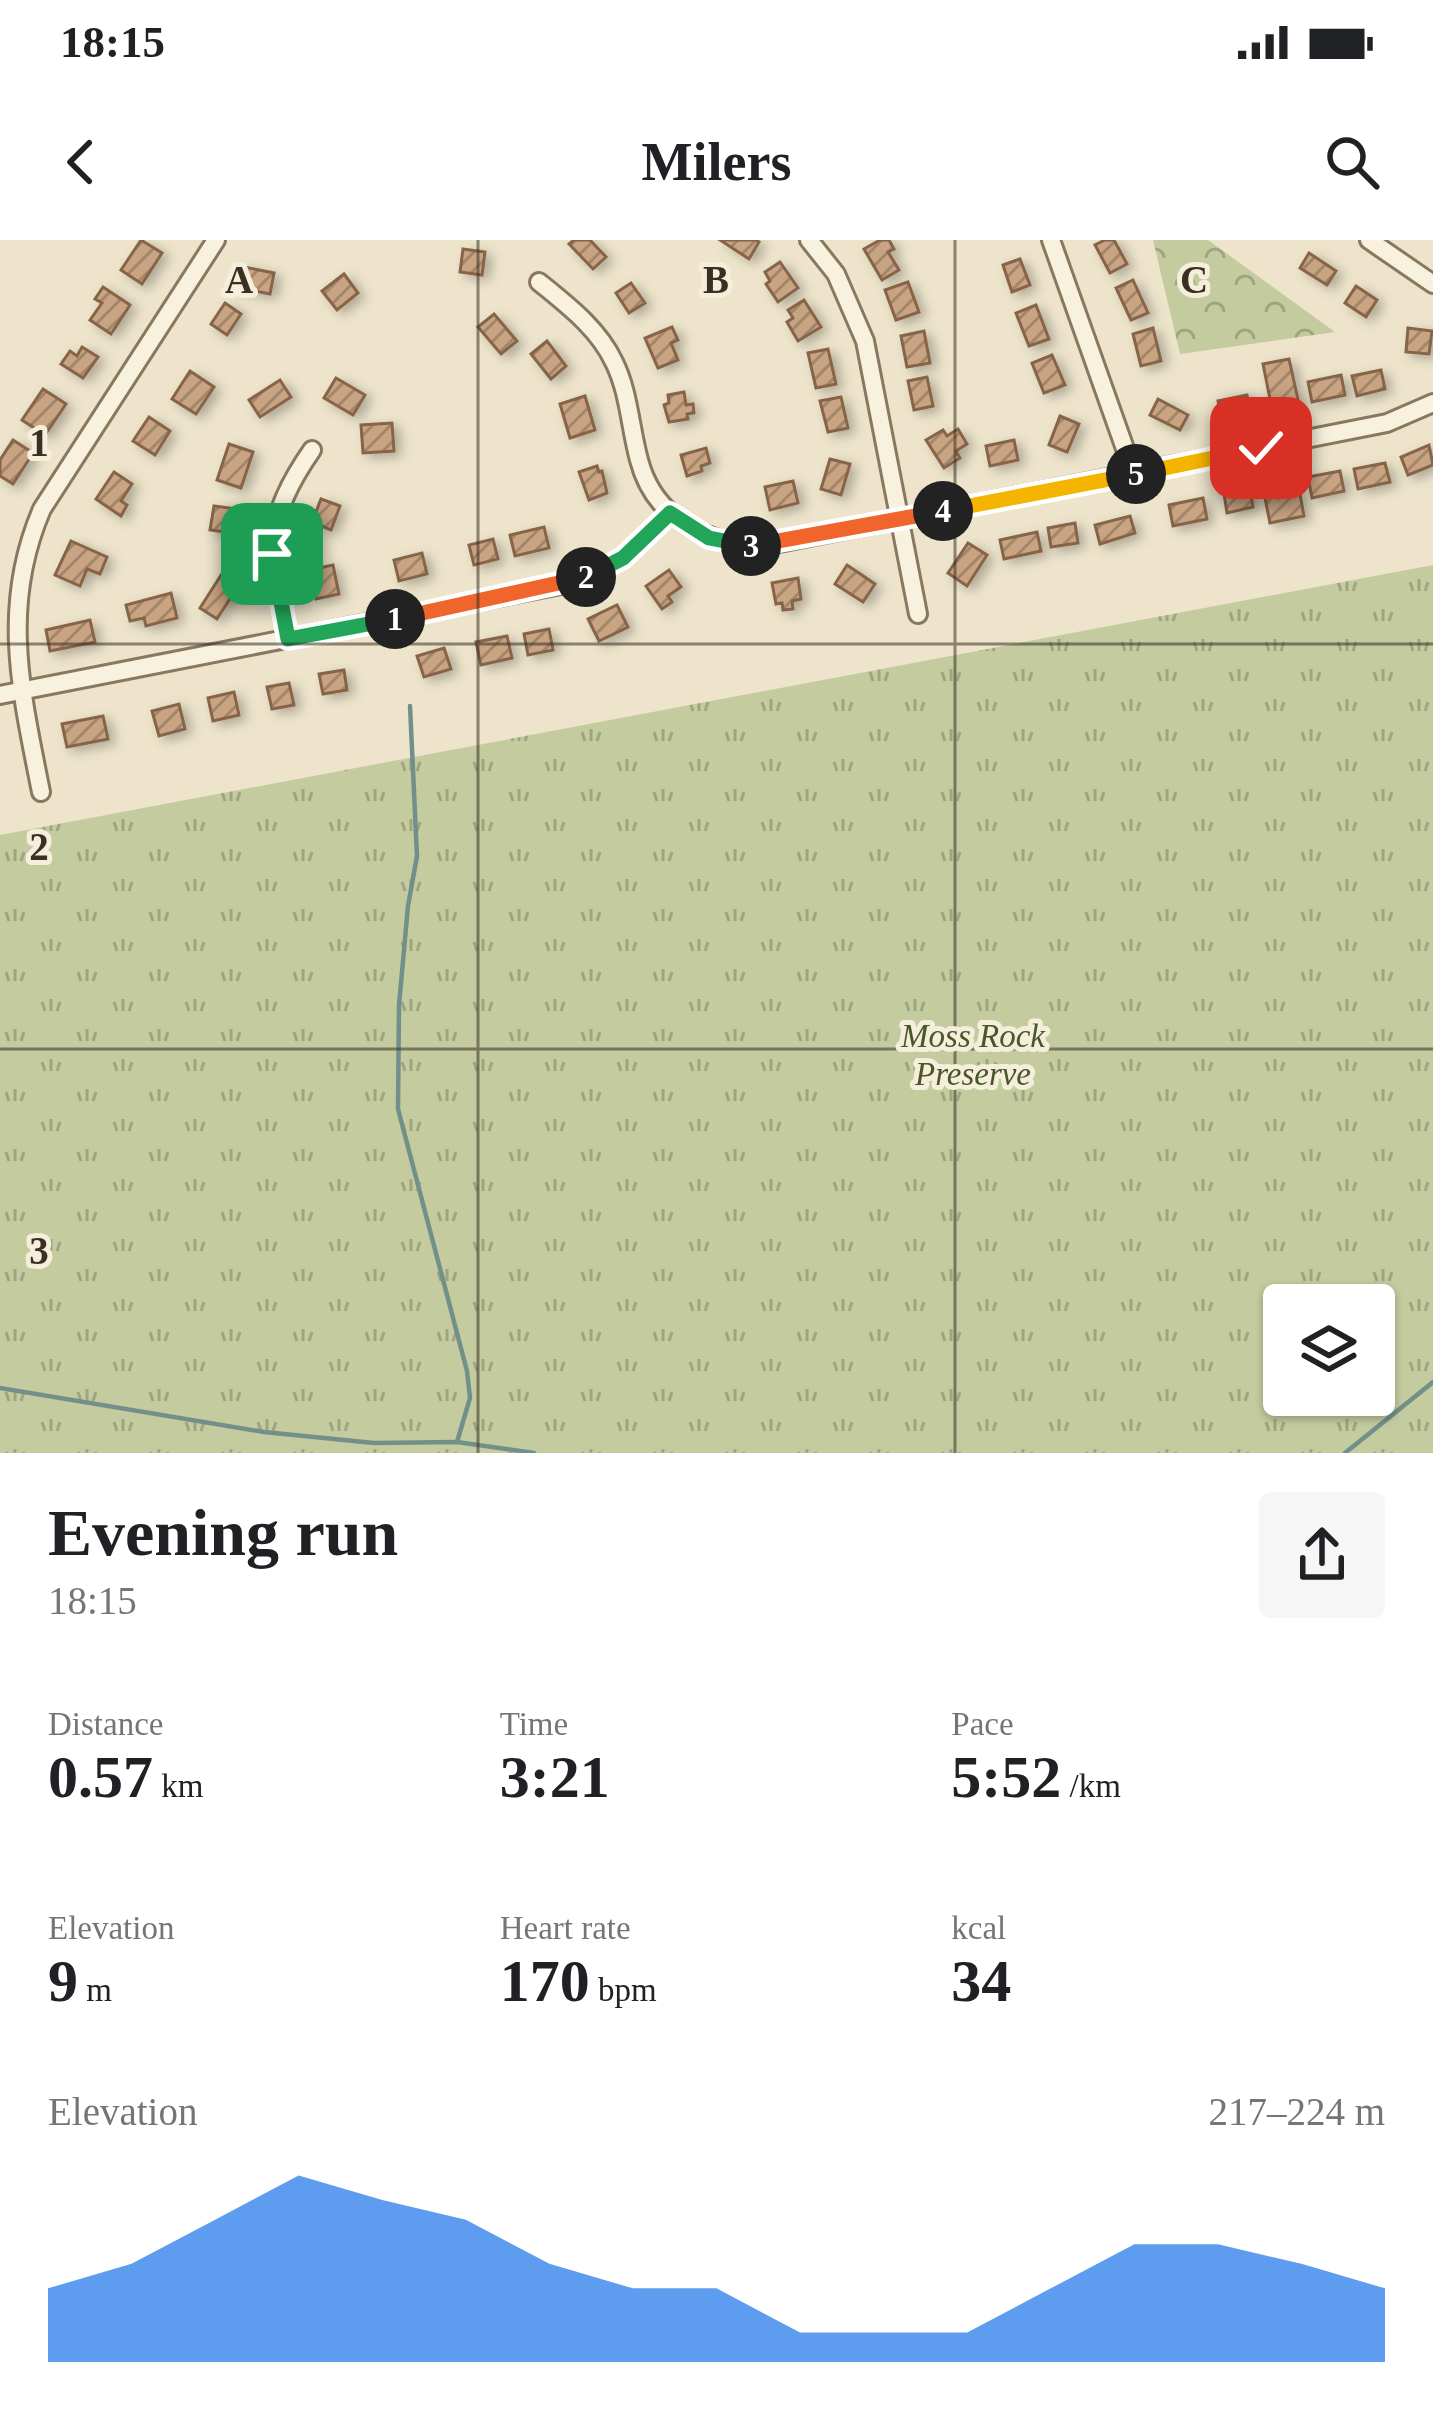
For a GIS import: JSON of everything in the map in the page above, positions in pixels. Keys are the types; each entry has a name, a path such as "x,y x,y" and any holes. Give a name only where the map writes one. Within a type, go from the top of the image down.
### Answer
{"street":[{"path":"41,792 11,611 16,574 30,531 216,240"},
{"path":"809,240 836,274 858,318 918,614"},
{"path":"1051,240 1134,474"},
{"path":"1370,240 1433,284"},
{"path":"539,282 589,325 614,362 639,463 670,513 709,538 751,546 1387,423 1433,404"},
{"path":"288,639 272,539 287,489 312,450"},
{"path":"0,695 575,581 623,558 670,513"}],"green space":[{"path":"1153,240 1208,240 1335,332 1180,354"},
{"name":"Moss Rock Preserve","path":"1433,565 1433,1453 0,1453 0,835"}],"building":[{"path":"141,240 162,253 142,284 121,270"},
{"path":"590,240 606,257 593,269 569,244"},
{"path":"720,240 756,240 759,242 749,259"},
{"path":"889,240 894,249 888,252 899,270 882,280 864,249"},
{"path":"1114,240 1127,264 1110,273 1095,245"},
{"path":"463,249 485,252 482,275 460,272"},
{"path":"1309,253 1336,271 1327,285 1300,268"},
{"path":"1020,259 1030,285 1012,292 1003,265"},
{"path":"780,262 798,288 778,302 766,284 770,281 765,272"},
{"path":"239,266 274,273 270,294 235,287"},
{"path":"344,274 358,293 337,310 322,291"},
{"path":"1133,280 1148,313 1131,320 1116,288"},
{"path":"908,282 919,312 896,320 885,290"},
{"path":"631,283 645,303 629,313 616,293"},
{"path":"1356,286 1377,300 1366,317 1345,303"},
{"path":"103,287 130,305 111,334 90,320 102,303 95,299"},
{"path":"804,300 821,327 798,341 787,322 793,318 788,310"},
{"path":"225,303 241,314 227,335 211,324"},
{"path":"1036,305 1049,339 1029,346 1016,313"},
{"path":"494,314 517,341 501,354 478,327"},
{"path":"672,327 678,340 671,343 678,360 658,368 645,338"},
{"path":"1153,328 1161,361 1141,366 1133,334"},
{"path":"1408,328 1432,331 1429,354 1406,352"},
{"path":"924,331 930,363 907,367 901,336"},
{"path":"547,341 566,366 551,379 531,354"},
{"path":"82,347 98,357 83,378 61,364 70,351 77,356"},
{"path":"828,349 836,384 816,388 808,353"},
{"path":"1052,355 1065,385 1044,393 1032,363"},
{"path":"1289,359 1299,404 1272,409 1263,364"},
{"path":"1381,370 1385,389 1357,396 1352,376"},
{"path":"190,371 214,387 196,414 172,399"},
{"path":"1341,375 1345,395 1312,402 1308,382"},
{"path":"927,377 933,406 914,410 908,381"},
{"path":"336,378 365,395 353,415 324,398"},
{"path":"280,380 291,397 260,417 249,400"},
{"path":"43,389 66,404 45,435 22,420"},
{"path":"684,392 686,405 693,404 694,413 687,414 688,419 669,422 664,405 669,403 668,395"},
{"path":"1247,395 1251,413 1222,420 1218,401"},
{"path":"585,396 595,430 570,438 560,404"},
{"path":"841,397 848,428 828,432 820,401"},
{"path":"1158,399 1188,415 1180,430 1150,415"},
{"path":"1060,416 1079,424 1067,452 1049,445"},
{"path":"149,417 170,431 155,455 133,441"},
{"path":"392,423 394,451 363,453 361,425"},
{"path":"958,429 967,444 956,451 960,458 944,468 926,440 943,430 947,436"},
{"path":"13,440 33,453 13,484 0,476 0,460"},
{"path":"1014,440 1018,460 990,466 986,446"},
{"path":"229,444 253,452 241,488 217,480"},
{"path":"1429,445 1433,465 1408,475 1401,457"},
{"path":"706,448 710,463 687,476 681,455"},
{"path":"830,459 850,464 841,495 821,489"},
{"path":"1385,463 1390,482 1358,489 1354,469"},
{"path":"597,466 607,493 589,500 579,472"},
{"path":"1340,471 1344,491 1312,498 1308,477"},
{"path":"114,472 132,484 121,501 127,505 121,516 96,499"},
{"path":"793,481 798,503 770,510 765,487"},
{"path":"1276,486 1278,498 1300,494 1304,516 1270,523 1263,488"},
{"path":"1250,489 1253,507 1227,513 1224,494"},
{"path":"1203,498 1207,519 1173,526 1169,505"},
{"path":"321,499 340,506 331,530 312,522"},
{"path":"214,506 237,509 233,533 210,530"},
{"path":"1130,516 1135,533 1100,544 1095,525"},
{"path":"1075,523 1078,543 1051,547 1048,528"},
{"path":"544,527 549,548 515,556 510,535"},
{"path":"1037,532 1041,551 1004,559 1000,540"},
{"path":"493,539 498,559 474,565 469,545"},
{"path":"71,541 107,557 100,574 87,569 80,586 55,575"},
{"path":"968,543 987,555 967,586 948,573"},
{"path":"422,553 427,574 399,581 394,560"},
{"path":"333,565 339,594 316,599 310,570"},
{"path":"847,565 875,584 863,602 835,584"},
{"path":"669,570 681,587 668,596 672,602 662,609 646,586"},
{"path":"223,572 240,583 217,619 200,608"},
{"path":"798,578 801,599 792,601 793,609 783,610 782,603 776,604 772,583"},
{"path":"171,593 177,618 146,626 144,618 130,621 126,605"},
{"path":"617,605 628,627 599,641 588,619"},
{"path":"90,620 95,642 50,651 46,630"},
{"path":"549,629 553,650 528,655 524,634"},
{"path":"507,636 512,658 481,665 476,642"},
{"path":"444,648 451,669 424,677 417,656"},
{"path":"344,670 347,690 323,694 319,674"},
{"path":"289,683 294,705 272,709 267,687"},
{"path":"234,692 239,715 213,721 208,698"},
{"path":"179,704 185,729 159,736 152,711"},
{"path":"103,716 108,739 67,747 62,724"}],"waterway":[{"path":"410,706 417,856 399,1005 398,1109 467,1371 470,1398 457,1442"},
{"path":"1345,1453 1433,1382"},
{"path":"0,1388 264,1432 374,1443 457,1442 534,1453"}],"route":[{"path":"272,554 288,639 575,581 623,558 670,513 709,538 751,546 774,544 1261,448"}]}
